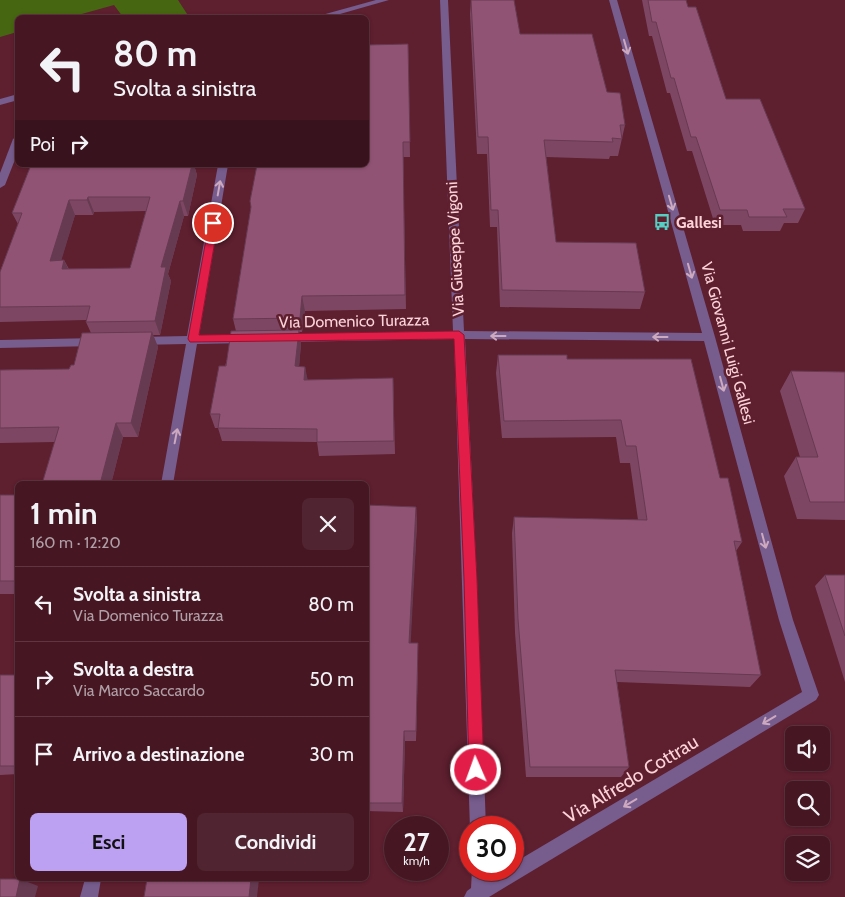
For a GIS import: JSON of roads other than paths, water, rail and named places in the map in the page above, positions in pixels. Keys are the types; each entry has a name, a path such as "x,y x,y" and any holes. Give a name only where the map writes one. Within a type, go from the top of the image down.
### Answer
{"street":[{"path":"327,15 385,0"},
{"name":"Via Giuseppe Vigoni","path":"444,0 470,579 478,816"},
{"name":"Via Giovanni Luigi Gallesi","path":"613,0 709,337 786,620 811,695"},
{"path":"0,102 15,98"},
{"path":"0,185 15,147"},
{"path":"167,481 194,339 223,167"},
{"name":"Via Domenico Turazza","path":"126,341 459,335 709,337"},
{"path":"0,344 106,342"},
{"name":"Via Alfredo Cottrau","path":"476,895 811,695"},
{"path":"89,897 93,881"},
{"path":"476,895 478,881"}],"place":[{"name":"Gallesi","path":"662,222"}]}
